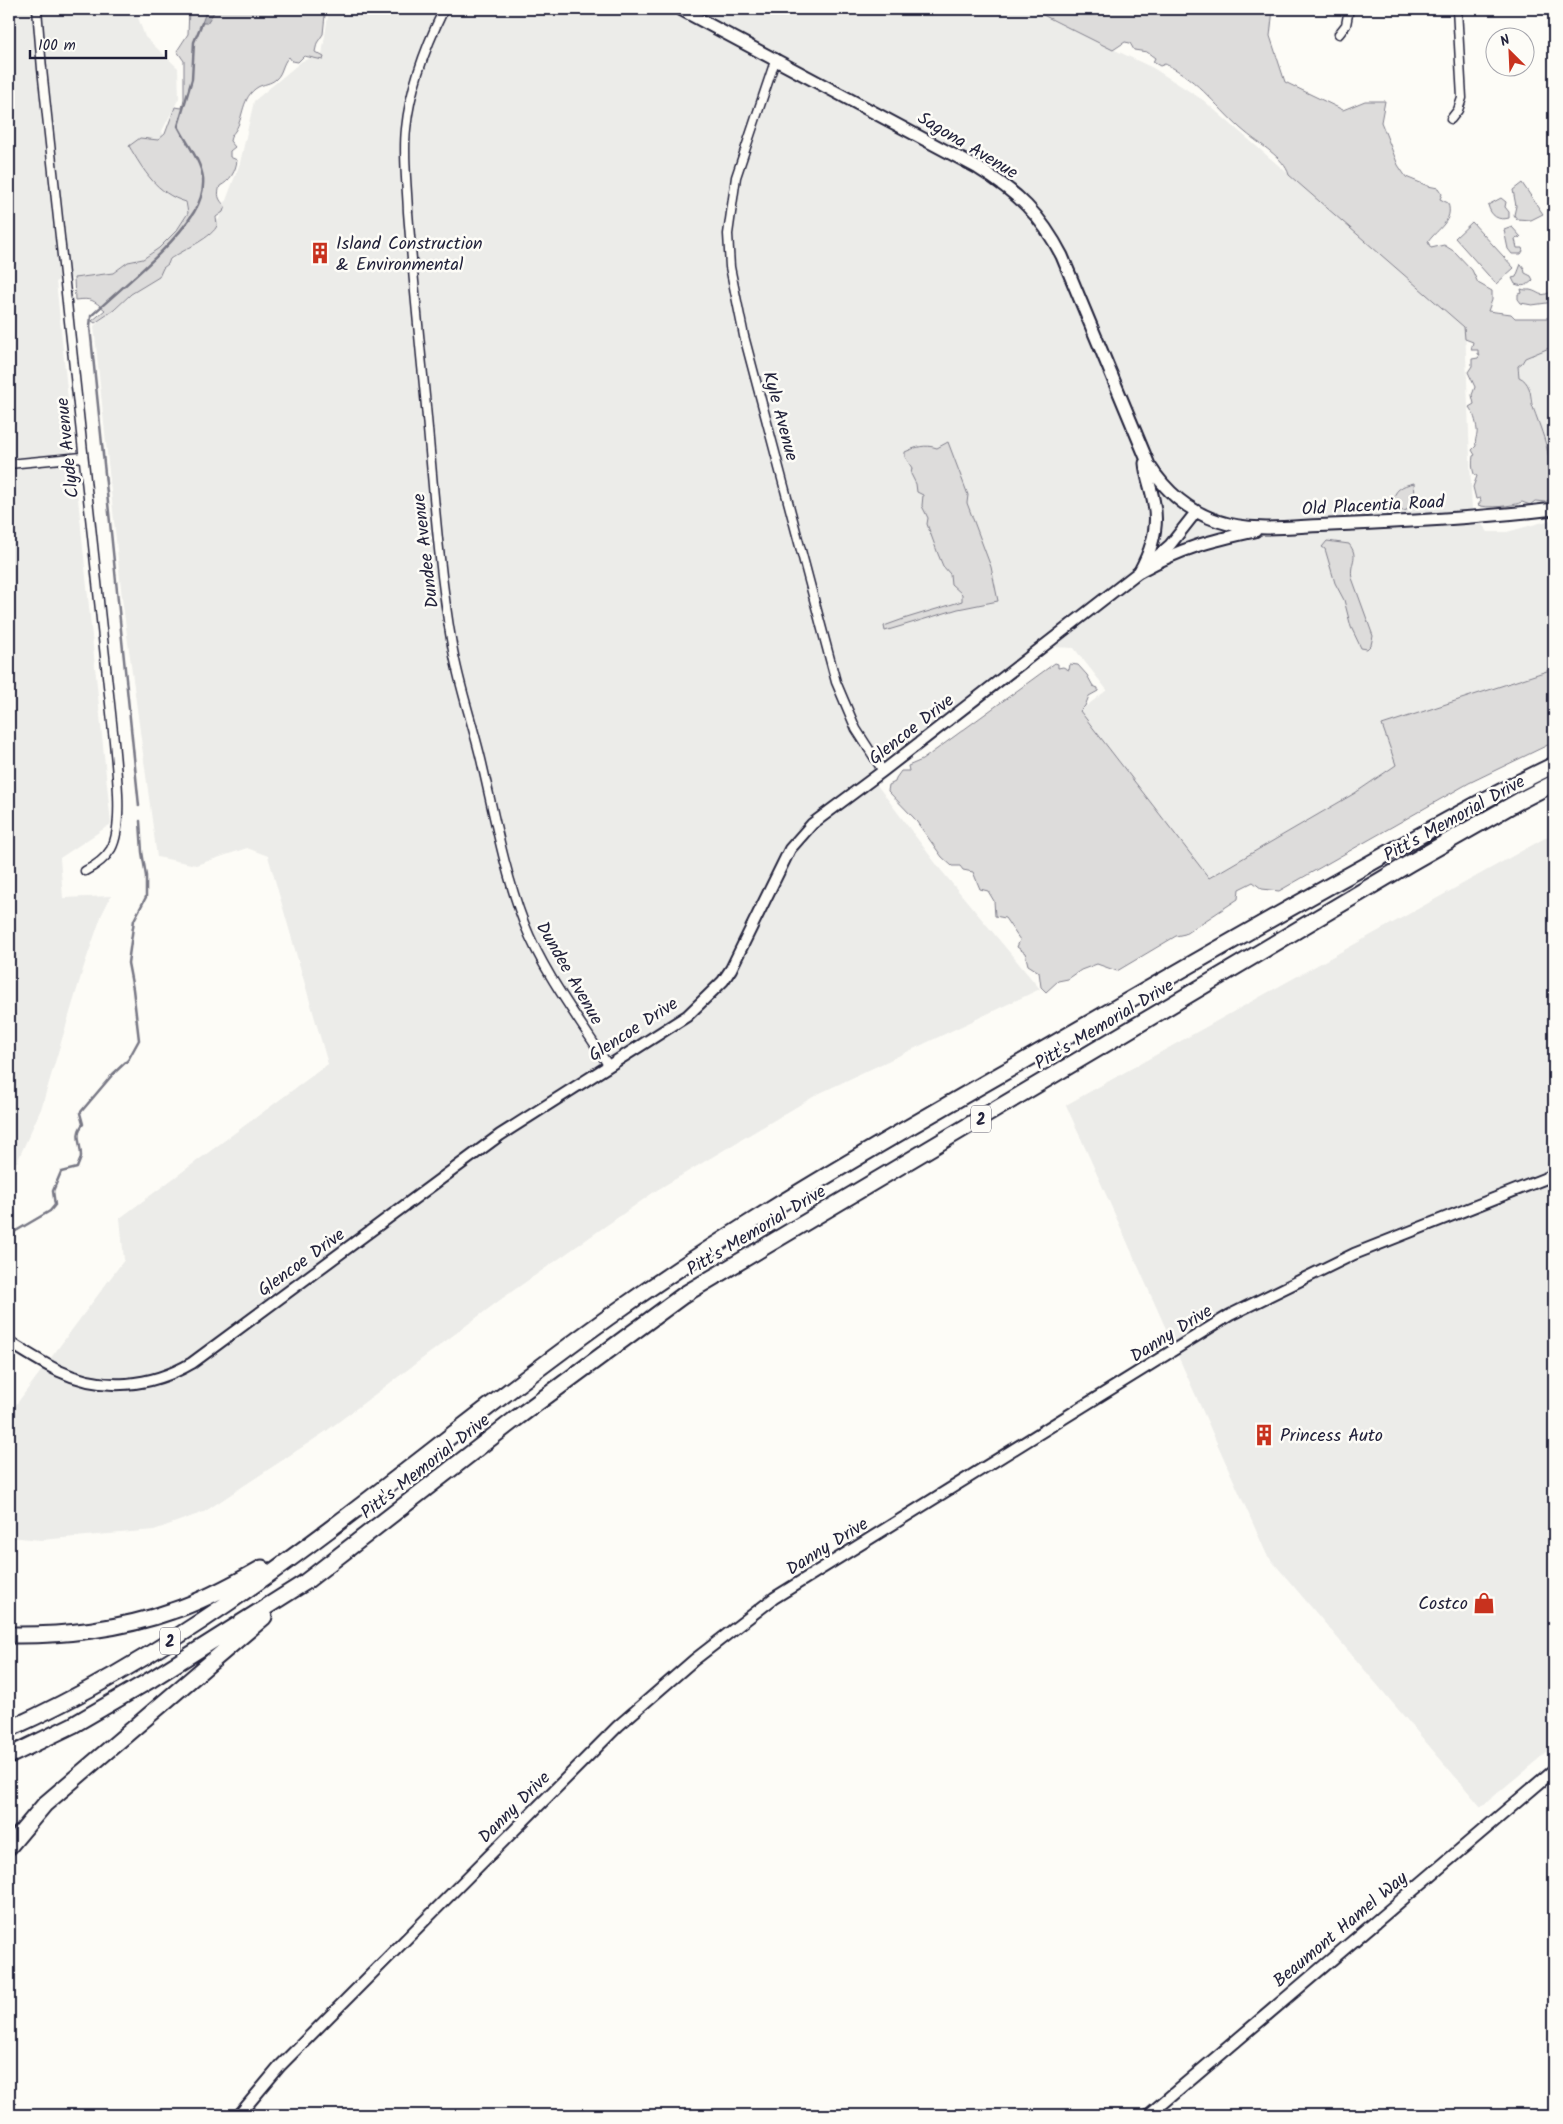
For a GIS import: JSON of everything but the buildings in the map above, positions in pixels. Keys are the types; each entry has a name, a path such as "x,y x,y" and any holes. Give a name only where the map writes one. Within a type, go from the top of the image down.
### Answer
{"highway":[{"name":"Pitt's Memorial Drive","path":"9,1729 90,1689 154,1651 248,1588 616,1312 701,1253 858,1158 1260,924 1503,790 1554,765"},
{"name":"Pitt's Memorial Drive","path":"9,1756 73,1725 152,1679 304,1583 514,1420 685,1294 1410,863 1519,801 1554,784"},
{"path":"9,1634 34,1636 103,1629 172,1612 238,1582 320,1535"},
{"path":"9,1847 46,1804 304,1583"}],"main road":[{"name":"Sagona Avenue","path":"680,9 776,58 978,168 1006,185 1029,207 1048,230 1062,256 1145,456 1165,487 1183,504 1196,512"},
{"path":"1140,571 1150,550 1156,524 1154,505 1147,478 1145,456"},
{"name":"Old Placentia Road","path":"1196,512 1233,525 1270,527 1430,521 1554,509"},
{"path":"1140,571 1192,546 1270,527"},
{"name":"Beaumont Hamel Way","path":"1149,2115 1554,1770"}],"street":[{"name":"Clyde Avenue","path":"37,9 82,457 114,741 118,820 116,838 111,850 97,865 85,871"},
{"name":"Dundee Avenue","path":"444,9 418,71 406,127 405,153 435,522 452,644 502,850 523,920 538,953 608,1065"},
{"path":"1339,34 1346,25 1349,9"},
{"path":"1451,119 1458,110 1462,98 1457,9"},
{"name":"Kyle Avenue","path":"776,58 736,177 728,234 731,277 744,336 836,682 861,739 884,771"},
{"path":"9,464 82,457"},
{"name":"Glencoe Drive","path":"9,1342 59,1371 95,1383 123,1384 143,1382 182,1368 207,1352 500,1135 687,1016 723,981 731,969 790,850 800,837 832,808 884,771 1140,571 1170,545 1196,512"},
{"name":"Danny Drive","path":"239,2115 280,2066 618,1726 694,1660 774,1598 1230,1315 1354,1254 1554,1175"}],"shaded area":[{"path":"9,9 135,9 145,37 178,68 179,98 162,131 188,213 177,230 159,248 143,259 128,262 113,273 56,281 111,824 60,858 63,898 111,896 102,914 84,966 41,1109 17,1162 9,1163"},
{"path":"189,9 316,9 325,15 323,34 317,43 315,52 324,57 323,60 304,56 298,62 292,61 289,57 276,79 252,91 248,96 238,126 230,139 235,147 230,151 230,157 237,160 234,172 220,186 219,197 225,206 223,212 216,217 217,225 215,229 204,239 170,259 159,277 131,294 114,310 95,323 92,321 105,310 92,300 75,300 74,278 113,273 128,262 143,259 159,248 177,230 188,213 186,202 159,187 146,172 129,146 140,138 158,140 165,134 175,107 182,108 184,99 184,61 177,51 188,34"},
{"path":"207,9 216,9 207,23 202,23"},
{"path":"329,9 947,9 959,15 963,9 1028,9 1153,68 1203,100 1465,327 1472,512 1488,532 1507,532 1554,519 1554,669 1383,725 1396,765 1355,793 1209,878 1080,711 1107,690 1074,648 1053,647 877,785 940,869 1040,989 818,1094 657,1190 500,1300 325,1432 204,1512 154,1530 41,1540 9,1537 9,1414 124,1260 120,1218 328,1064 268,856 247,848 196,865 157,857 122,598 94,326 219,219 240,163 254,101 302,61 322,55"},
{"path":"1031,9 1273,9 1270,36 1285,82 1343,110 1365,101 1385,101 1381,122 1398,165 1406,177 1438,188 1442,194 1440,199 1448,203 1449,215 1444,224 1428,242 1431,248 1444,245 1455,252 1472,270 1478,283 1492,291 1492,300 1488,311 1511,314 1515,318 1554,318 1554,346 1525,358 1518,366 1519,377 1525,381 1529,388 1532,404 1541,428 1548,456 1548,470 1554,497 1545,502 1535,501 1530,505 1522,502 1513,505 1487,507 1478,505 1481,501 1480,498 1476,499 1473,487 1477,476 1474,474 1472,465 1473,456 1475,455 1472,450 1476,446 1477,430 1475,418 1469,407 1474,404 1472,395 1475,387 1468,372 1472,366 1472,359 1478,358 1480,355 1478,350 1471,350 1473,342 1465,339 1464,327 1289,175 1277,157 1246,133 1188,78 1165,64 1160,66 1153,62 1155,58 1147,52 1134,50 1130,43 1125,42 1113,50"},
{"path":"1522,183 1543,214 1531,220 1517,219 1514,215 1516,206 1513,190"},
{"path":"1501,198 1506,202 1505,207 1509,212 1509,218 1495,217 1489,209 1488,205"},
{"path":"1472,222 1514,268 1496,284 1455,238"},
{"path":"1512,227 1521,237 1515,239 1517,248 1522,248 1521,254 1512,254 1508,249 1504,230"},
{"path":"1521,264 1525,273 1531,276 1533,280 1529,284 1515,284 1512,278 1516,277"},
{"path":"1521,289 1530,290 1542,295 1551,292 1554,302 1532,305 1521,303 1518,299 1518,294 1522,293"},
{"path":"1554,346 1554,497 1530,389 1519,377 1518,366 1525,358"},
{"path":"948,442 968,495 967,503 991,567 998,601 958,609 885,631 884,626 962,601 962,594 951,584 950,574 943,566 938,554 927,524 928,518 922,506 923,495 917,492 916,484 911,474 912,468 905,457 905,452 913,449 925,446 937,448"},
{"path":"1414,483 1416,506 1404,511 1400,510 1397,504 1392,503 1395,494 1402,487"},
{"path":"1327,541 1349,544 1354,553 1352,578 1373,636 1371,645 1367,649 1361,648 1351,627 1344,600 1335,583 1325,549 1322,547"},
{"path":"1055,663 1058,664 1058,668 1063,667 1069,670 1070,664 1078,665 1087,675 1093,686 1098,688 1098,691 1089,696 1085,706 1080,711 1209,878 1355,793 1396,765 1382,725 1553,669 1554,742 1469,783 1279,891 1262,889 1253,882 1239,889 1238,899 1185,934 1176,936 1117,971 1097,964 1081,970 1068,979 1058,981 1046,992 1041,987 1039,972 1028,965 1025,953 1017,947 1020,940 1005,918 995,916 994,901 988,891 980,889 973,872 963,870 960,866 952,866 942,857 914,818 888,791 889,785 895,782 901,771 909,771 908,766 922,760"},
{"path":"1554,833 1554,1746 1481,1807 1267,1555 1066,1105"}],"waterway":[{"path":"139,806 90,327 91,316 160,253 185,226 200,200 203,187 202,172 178,126 192,79 194,42 202,23"},
{"path":"9,1235 50,1211 55,1205 53,1191 61,1172 77,1168 81,1159 78,1136 83,1124 80,1113 113,1074 128,1060 139,1040 128,963 134,920 146,897 146,876 140,821"}],"place":[{"name":"Island Construction & Environmental","path":"320,253"},
{"name":"Princess Auto","path":"1264,1435"},
{"name":"Costco","path":"1484,1603"}]}
